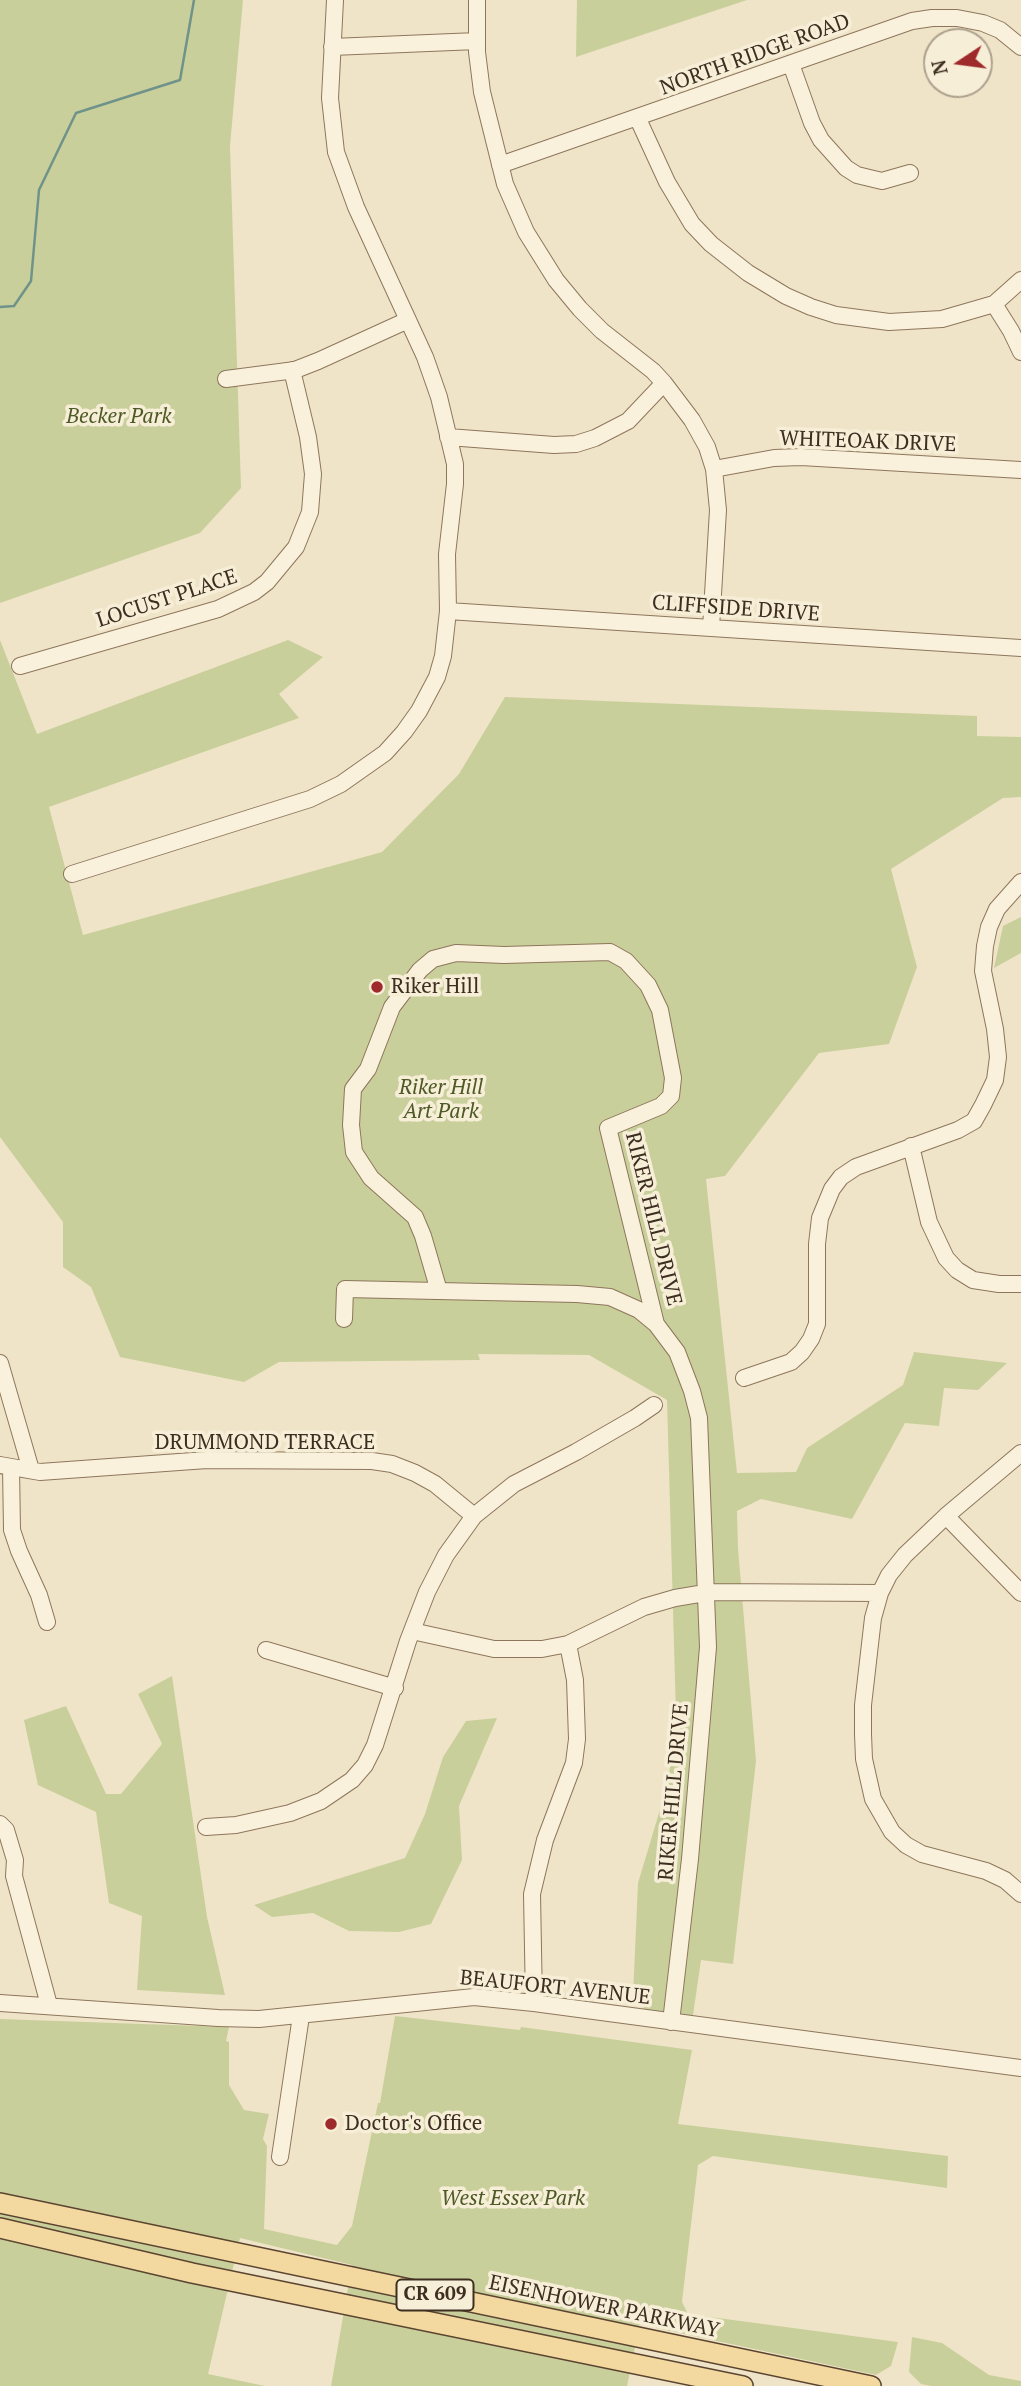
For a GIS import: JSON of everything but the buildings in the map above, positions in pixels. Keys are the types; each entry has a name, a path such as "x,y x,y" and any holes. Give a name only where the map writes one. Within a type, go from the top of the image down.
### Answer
{"main road":[{"name":"EISENHOWER PARKWAY","path":"0,2203 870,2386"},
{"name":"CR 609","path":"0,2228 192,2273 744,2386"}],"street":[{"path":"72,874 310,799 341,784 385,753 404,732 437,677 443,656 448,611 447,554 455,464 439,397 425,356 356,207 336,152 330,98 335,0"},
{"path":"477,0 477,41 482,92 505,184 526,232 556,280 602,331 653,371 664,383 692,419 707,447 714,469 718,520 711,628"},
{"name":"NORTH RIDGE ROAD","path":"500,166 912,21 957,18 983,23 1000,30 1021,47"},
{"path":"332,47 477,41"},
{"path":"791,64 812,123 821,140 846,168 857,175 882,181 910,173"},
{"path":"638,119 667,183 692,223 711,243 748,273 786,296 836,315 889,323 942,319 993,304 1021,280"},
{"path":"993,304 1021,352"},
{"path":"226,379 292,370 408,320"},
{"name":"LOCUST PLACE","path":"20,666 218,609 254,592 267,582 296,547 310,512 313,474 308,436 292,370"},
{"path":"448,437 554,445 576,444 595,438 628,421 664,383"},
{"name":"WHITEOAK DRIVE","path":"714,469 774,458 801,457 1021,470"},
{"name":"CLIFFSIDE DRIVE","path":"448,611 1021,648"},
{"path":"744,1378 791,1362 811,1339 817,1324 817,1244 820,1217 832,1189 841,1177 856,1167 958,1130 974,1121 995,1080 998,1057 983,971 985,946 997,909 1021,882"},
{"name":"RIKER HILL DRIVE","path":"439,1291 415,1217 372,1178 354,1152 351,1125 353,1088 368,1069 391,1007 433,959 456,953 504,955 610,952 626,961 648,985 660,1010 673,1078 671,1096 661,1106 608,1129 656,1324"},
{"path":"911,1146 929,1222 946,1258 957,1270 973,1280 1021,1284"},
{"name":"RIKER HILL DRIVE","path":"344,1319 345,1289 610,1297 639,1310 656,1324 677,1352 699,1419 708,1647 690,1859 671,2022"},
{"path":"0,1363 31,1470"},
{"path":"206,1827 236,1825 290,1813 338,1791 365,1765 375,1745 412,1631 434,1578 446,1555 474,1516 514,1484 576,1452 654,1405"},
{"path":"1021,1453 946,1516 905,1555 890,1575 880,1593 873,1618 863,1705 864,1759 873,1799 892,1832 906,1845 922,1854 986,1871 1005,1880 1021,1894"},
{"name":"DRUMMOND TERRACE","path":"5,1466 31,1470 74,1470 207,1460 372,1461 392,1464 435,1484 474,1516"},
{"path":"5,1466 12,1530 39,1594 47,1622"},
{"path":"946,1516 1021,1593"},
{"path":"412,1631 494,1649 542,1649 568,1644 645,1607 675,1598 707,1593 880,1593"},
{"path":"534,2003 531,1894 545,1840 574,1763 577,1739 575,1680 568,1644"},
{"path":"266,1650 395,1688"},
{"path":"0,1824 6,1830 15,1860 14,1875 48,2005"},
{"name":"BEAUFORT AVENUE","path":"0,2003 259,2019 474,1997 1021,2068"},
{"path":"280,2157 301,2016"}],"green space":[{"name":"Becker Park","path":"0,0 243,0 230,146 241,488 200,533 0,603"},
{"path":"577,0 747,0 576,57"},
{"name":"Riker Hill Art Park","path":"0,640 37,734 288,640 323,657 279,694 299,718 49,807 83,935 382,852 459,774 505,697 977,716 977,736 1021,737 1021,797 1003,798 891,869 917,967 889,1044 819,1053 725,1176 706,1179 737,1473 796,1472 807,1448 903,1385 914,1352 1007,1363 978,1390 944,1388 939,1426 905,1423 852,1519 761,1499 737,1511 756,1761 733,1964 701,1960 692,2022 643,2014 645,1997 633,1996 638,1883 668,1783 676,1715 667,1400 589,1355 478,1354 480,1360 279,1362 244,1382 120,1357 91,1287 63,1267 63,1222 0,1137"},
{"path":"1021,917 1021,953 994,968 1003,926"},
{"path":"172,1676 207,1917 225,1995 137,1990 142,1916 109,1903 96,1812 38,1785 24,1720 66,1706 106,1794 121,1794 162,1744 138,1694"},
{"path":"497,1718 459,1806 462,1860 431,1924 399,1932 349,1931 313,1913 272,1917 254,1905 405,1858 425,1814 443,1757 466,1721"},
{"name":"West Essex Park","path":"395,2016 520,2030 521,2027 692,2050 678,2124 948,2156 947,2188 713,2156 698,2165 682,2302 688,2314 898,2342 891,2366 876,2375 656,2328 659,2316 642,2313 627,2386 331,2386 352,2265 240,2238 208,2374 265,2386 0,2386 0,2019 229,2027 226,2041 229,2042 229,2085 244,2110 269,2114 263,2139 267,2146 264,2229 337,2245 352,2226 380,2103"},
{"path":"912,2337 942,2343 989,2375 1021,2381 1021,2386 921,2384 909,2372"}],"waterway":[{"path":"0,307 14,306 31,281 39,190 76,113 180,80 194,0"}],"place":[{"name":"Riker Hill","path":"377,987"},
{"name":"Doctor's Office","path":"331,2124"}]}
